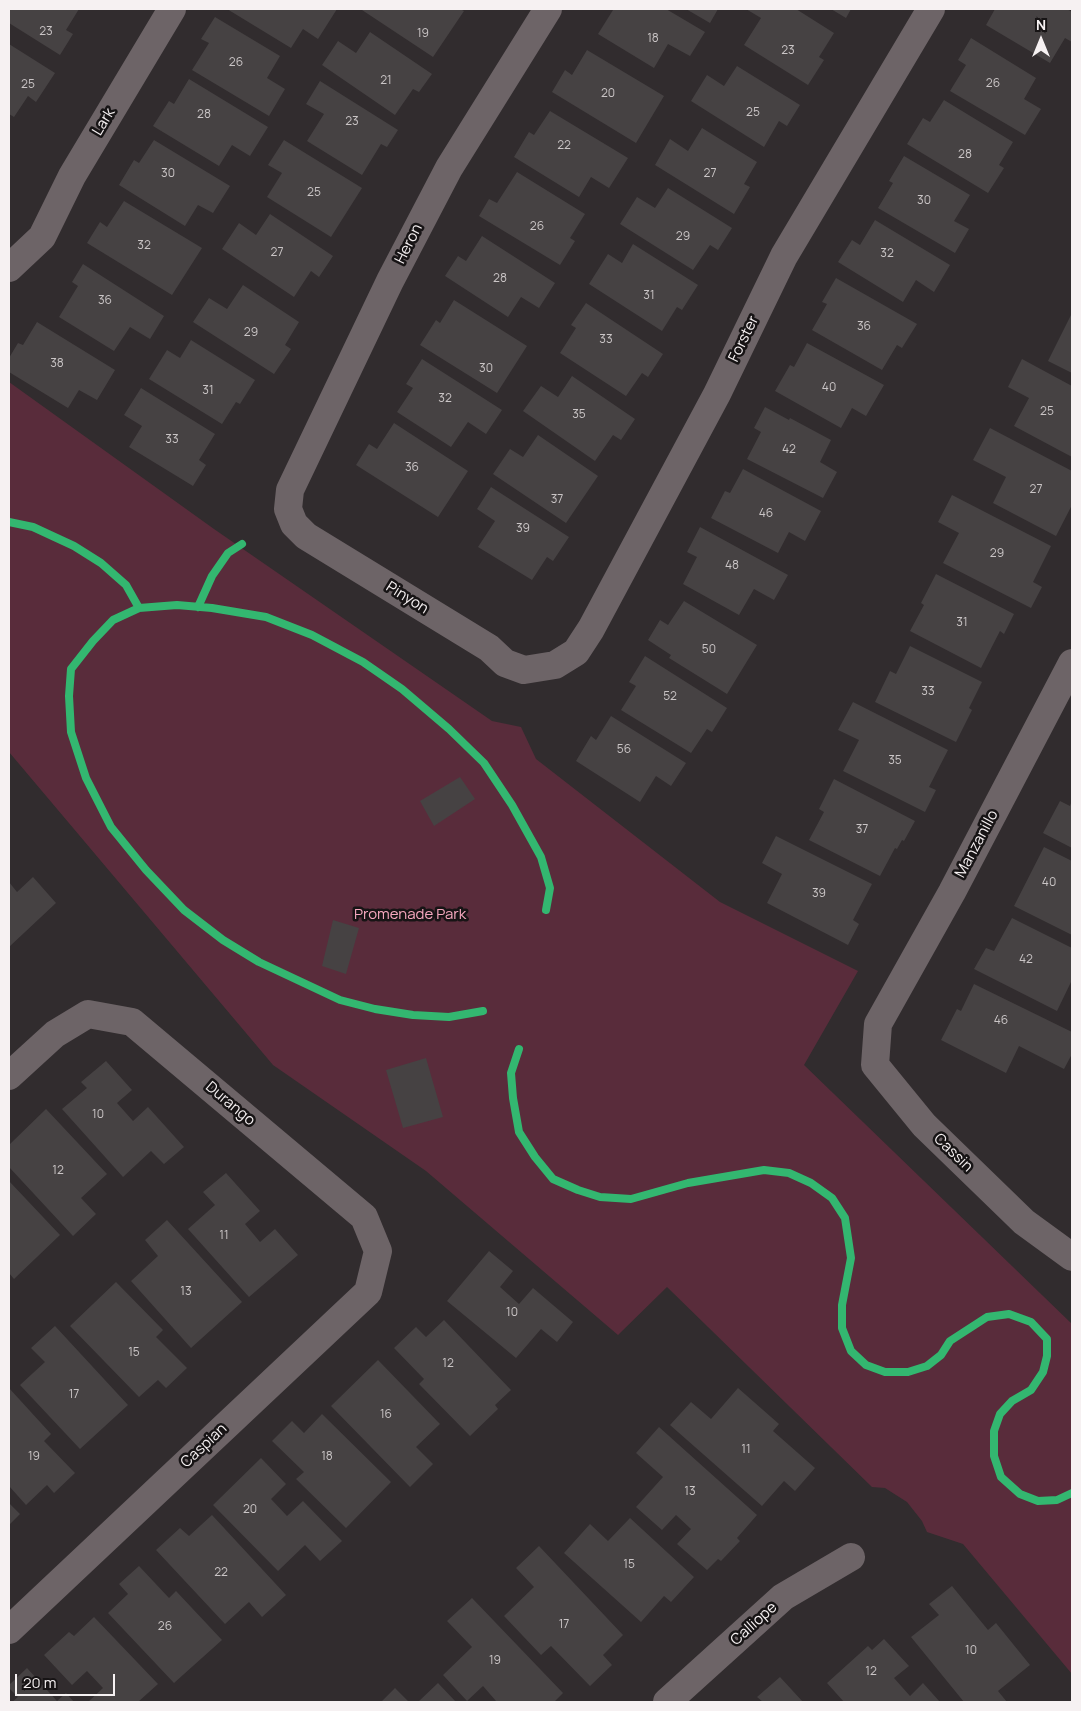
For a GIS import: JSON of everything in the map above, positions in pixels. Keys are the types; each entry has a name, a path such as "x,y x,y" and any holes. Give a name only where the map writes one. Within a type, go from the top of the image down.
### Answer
{"street":[{"name":"Lark","path":"9,268 42,237 72,176 172,9"},
{"name":"Heron","path":"290,490 390,281 449,168 548,9"},
{"name":"Forster","path":"555,665 576,652 591,629 717,394 784,256 931,9"},
{"name":"Pinyon","path":"290,490 288,510 294,524 306,536 489,648 505,662 524,670 555,665"},
{"name":"Manzanillo","path":"878,1024 952,892 1072,663"},
{"name":"Durango","path":"9,1076 55,1034 88,1014 132,1022 364,1217 378,1251"},
{"name":"Cassin","path":"878,1024 875,1065 924,1125 1024,1222 1072,1257"},
{"name":"Caspian","path":"9,1630 368,1292 378,1251"},
{"name":"Calliope","path":"667,1702 784,1598 851,1557"}],"green space":[{"name":"Promenade Park","path":"9,382 214,529 492,721 521,727 536,759 720,902 858,971 804,1065 1072,1324 1072,1674 963,1544 927,1532 922,1521 907,1502 885,1488 872,1487 667,1287 618,1335 426,1171 273,1065 9,752"}],"building":[{"path":"9,9 79,9 66,30 73,34 60,55 9,23"},
{"path":"227,9 337,9 318,39 303,29 291,48"},
{"path":"460,9 464,11 433,57 362,10"},
{"path":"610,9 666,9 705,32 690,56 668,44 654,68 598,34 613,10"},
{"path":"686,9 718,9 710,23"},
{"path":"746,9 796,9 834,33 819,57 824,60 808,85 744,45 761,18"},
{"path":"831,9 851,9 846,18"},
{"path":"995,9 1067,9 1072,12 1072,42 1065,38 1050,63 986,25"},
{"path":"215,17 280,56 267,78 285,89 269,116 192,70 209,43 201,39"},
{"path":"370,32 432,74 419,92 413,89 395,115 322,65 338,41 356,53"},
{"path":"971,38 1036,78 1024,99 1041,109 1025,135 950,91 966,65 958,60"},
{"path":"9,44 55,73 36,102 28,96 14,117 9,114"},
{"path":"587,50 664,96 636,143 552,92 565,70 572,75"},
{"path":"737,66 800,105 787,126 779,121 764,147 691,101 707,75 724,86"},
{"path":"189,79 268,127 250,156 232,145 219,166 153,126 169,101 174,104"},
{"path":"320,81 398,130 387,147 381,144 362,175 307,141 324,114 306,104"},
{"path":"944,100 1013,142 999,165 1004,168 988,193 907,144 923,118 930,122"},
{"path":"550,111 628,158 609,188 591,177 579,197 514,157 529,132 534,135"},
{"path":"702,128 757,162 744,184 750,187 734,214 655,165 670,139 688,151"},
{"path":"154,140 230,186 213,213 198,205 185,226 119,185 134,160 139,163"},
{"path":"284,140 362,188 331,237 267,197 282,173 268,165"},
{"path":"904,156 970,195 954,221 969,229 955,253 878,208 893,183 889,181"},
{"path":"517,172 585,214 570,238 575,241 560,265 479,216 489,199 497,203"},
{"path":"668,188 732,228 718,250 710,245 693,270 620,224 637,197 655,208"},
{"path":"124,201 202,248 172,295 87,243 100,222 107,227"},
{"path":"270,214 333,256 319,277 311,271 294,297 222,249 239,223 256,235"},
{"path":"875,220 950,265 934,292 916,280 903,302 838,262 852,240 860,245"},
{"path":"482,236 555,283 539,308 521,297 508,317 445,276 458,256 466,261"},
{"path":"633,244 698,285 682,310 677,307 662,331 589,284 608,254 622,263"},
{"path":"83,264 164,316 150,339 130,327 114,351 59,317 78,286 72,282"},
{"path":"836,278 917,324 902,348 897,345 882,370 812,330 827,304 822,302"},
{"path":"243,285 299,322 285,345 291,349 274,374 193,322 209,298 227,309"},
{"path":"454,300 527,346 497,393 420,345 436,320 440,323"},
{"path":"586,303 663,354 648,377 642,373 626,396 560,353 576,328 571,325"},
{"path":"1072,313 1072,373 1048,361"},
{"path":"37,322 115,370 97,400 79,390 68,408 9,372 9,358 18,343 23,345"},
{"path":"191,340 255,380 240,404 236,402 222,424 149,379 167,350 180,358"},
{"path":"807,343 884,385 866,416 852,408 841,428 775,391 790,365 794,367"},
{"path":"422,359 502,410 486,434 468,422 451,447 397,412 413,388 406,384"},
{"path":"1022,359 1072,386 1072,457 1014,426 1029,398 1008,387"},
{"path":"572,376 635,419 621,440 613,435 595,461 523,411 541,386 558,397"},
{"path":"141,388 215,434 199,460 206,465 193,486 129,447 142,426 124,415"},
{"path":"765,407 831,440 820,462 837,472 823,498 747,459 761,432 754,428"},
{"path":"394,423 468,471 438,517 356,465 369,444 377,449"},
{"path":"990,428 1072,471 1072,505 1056,536 993,503 1006,477 973,460"},
{"path":"538,435 598,476 566,523 493,474 510,449 523,457"},
{"path":"743,469 821,511 805,541 789,532 778,553 711,518 725,491 730,493"},
{"path":"491,487 569,537 553,561 547,557 532,580 478,547 495,521 477,509"},
{"path":"952,495 1051,546 1033,582 1042,587 1031,608 943,563 959,533 938,522"},
{"path":"700,527 788,575 774,600 754,589 739,615 683,584 697,557 687,552"},
{"path":"936,574 1014,614 1004,634 1000,631 981,668 910,631 924,605 921,603"},
{"path":"684,601 757,645 727,694 669,658 671,655 648,640 660,620 668,625"},
{"path":"910,646 982,682 969,708 972,710 956,742 875,702 890,671 896,674"},
{"path":"645,656 727,708 712,732 707,729 691,753 621,710 636,686 629,682"},
{"path":"853,702 948,750 929,787 936,790 925,812 843,771 859,740 838,730"},
{"path":"611,716 686,763 671,786 656,776 640,802 576,761 591,736 596,740"},
{"path":"460,777 475,799 434,826 420,801"},
{"path":"834,779 915,821 904,841 902,840 897,849 895,848 880,876 809,840 824,812 819,809"},
{"path":"1072,800 1072,848 1043,833 1060,801 1070,806"},
{"path":"776,836 872,884 853,920 859,924 848,945 767,903 782,874 762,863"},
{"path":"1044,847 1072,861 1072,935 1014,906"},
{"path":"33,877 56,903 9,947 9,882 17,892"},
{"path":"1012,918 1072,948 1072,983 1057,1011 974,969 986,948 994,951"},
{"path":"333,920 359,928 346,974 322,966"},
{"path":"974,984 1072,1032 1072,1054 1064,1069 1019,1046 1006,1073 941,1040 957,1009 961,1011"},
{"path":"426,1058 443,1117 403,1128 386,1070"},
{"path":"106,1061 132,1090 117,1103 133,1121 148,1107 184,1147 164,1164 151,1151 123,1177 62,1109 87,1088 81,1082"},
{"path":"46,1109 107,1174 81,1198 96,1214 73,1236 9,1167 9,1145"},
{"path":"226,1173 260,1211 245,1224 260,1242 275,1229 298,1255 249,1297 188,1229 215,1205 203,1192"},
{"path":"9,1181 60,1235 14,1279 9,1273"},
{"path":"167,1220 242,1302 191,1348 131,1281 158,1256 145,1240"},
{"path":"489,1251 513,1271 500,1287 519,1304 533,1288 573,1322 557,1342 541,1329 516,1358 447,1301"},
{"path":"116,1282 163,1330 156,1337 187,1368 166,1388 158,1380 139,1397 70,1326"},
{"path":"444,1320 511,1390 495,1405 498,1409 470,1436 419,1384 424,1379 394,1348 416,1327 426,1337"},
{"path":"55,1326 128,1405 80,1449 20,1385 45,1362 31,1348"},
{"path":"378,1360 440,1424 416,1447 433,1464 410,1487 331,1406"},
{"path":"9,1388 51,1434 44,1441 75,1473 54,1493 47,1485 26,1505 9,1486"},
{"path":"738,1388 779,1424 773,1431 815,1468 795,1491 784,1481 762,1506 670,1425 691,1402 711,1419"},
{"path":"322,1414 391,1482 346,1528 296,1479 304,1472 272,1441 292,1421 304,1433"},
{"path":"659,1427 757,1515 737,1538 740,1541 721,1561 718,1559 707,1570 677,1544 691,1529 676,1515 662,1530 636,1507 663,1477 636,1453"},
{"path":"261,1458 286,1484 271,1499 287,1516 303,1501 342,1541 320,1561 305,1545 278,1571 213,1505"},
{"path":"9,1503 20,1514 9,1525"},
{"path":"212,1515 286,1595 262,1617 249,1602 225,1624 156,1550 180,1528 189,1536"},
{"path":"630,1518 694,1577 671,1602 664,1596 641,1622 564,1553 590,1524 608,1541"},
{"path":"539,1546 623,1635 603,1655 612,1665 590,1686 551,1646 541,1655 504,1616 534,1587 516,1568"},
{"path":"139,1566 169,1598 176,1591 222,1640 174,1683 108,1613 128,1594 119,1584"},
{"path":"952,1586 988,1630 996,1623 1030,1665 998,1691 1007,1702 964,1702 911,1637 939,1615 929,1604"},
{"path":"472,1598 563,1693 554,1702 495,1702 483,1686 467,1701 443,1675 472,1647 447,1621"},
{"path":"94,1617 158,1684 138,1702 88,1702 103,1688 87,1671 72,1685 44,1655 69,1632 74,1636"},
{"path":"884,1639 909,1666 894,1678 910,1696 923,1683 940,1702 844,1702 827,1683 868,1646 872,1650"},
{"path":"27,1668 57,1701 66,1693 74,1702 12,1702 18,1697 9,1688 9,1685"},
{"path":"780,1677 803,1702 763,1702 757,1697"},
{"path":"438,1683 456,1702 418,1702"},
{"path":"395,1688 409,1702 381,1702"}],"cycle path":[{"path":"9,522 33,527 74,546 101,563 126,585 139,608"},
{"path":"198,607 212,576 228,553 242,544"},
{"path":"483,1011 449,1017 413,1015 375,1009 340,1000 259,962 223,940 184,910 146,870 111,827 86,778 71,732 69,696 71,669 93,641 113,620 139,608 177,605 212,608 266,617 312,635 363,662 402,689 449,729 484,763 512,805 541,857 550,888 546,910"},
{"path":"519,1049 511,1073 519,1132 535,1157 553,1179 600,1197 631,1199 688,1183 764,1170 789,1173 811,1183 832,1198 845,1218 851,1258 842,1305 842,1328 851,1351 866,1365 885,1372 908,1372 927,1366 941,1355 950,1341 987,1317 1009,1314 1031,1322 1047,1339 1047,1356 1043,1372 1031,1390 1012,1401 1000,1414 994,1431 994,1456 1001,1477 1020,1494 1038,1501 1057,1500 1072,1493"}]}
